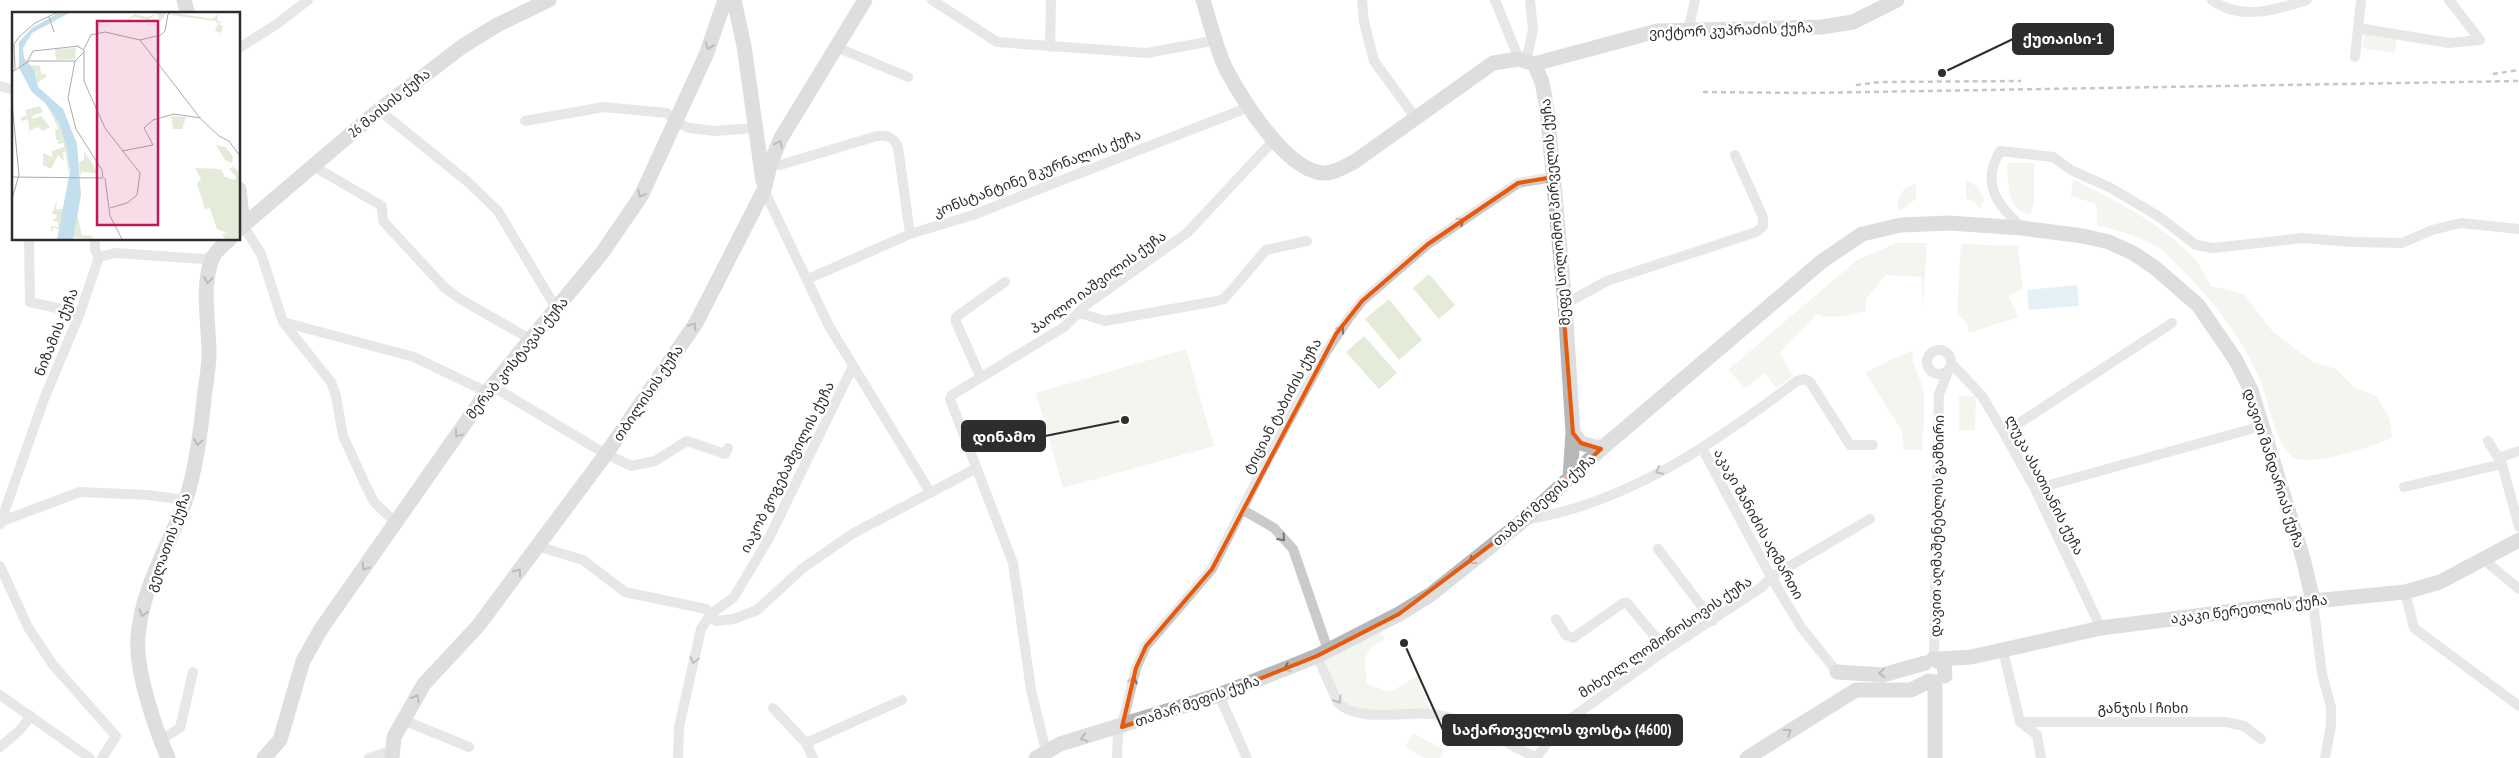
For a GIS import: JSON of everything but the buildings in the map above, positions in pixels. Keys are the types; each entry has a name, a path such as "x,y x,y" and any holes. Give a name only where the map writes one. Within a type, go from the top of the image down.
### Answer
{"main road":[{"name":"26 მაისის ქუჩა","path":"241,228 378,110 463,46 496,25 549,0"},
{"name":"მერაბ კოსტავას ქუჩა","path":"264,758 280,740 303,661 321,629 489,389 602,253 641,196 706,55 725,0"},
{"path":"734,0 744,46 754,128 765,160 764,190"},
{"path":"765,160 781,138 865,0"},
{"path":"1202,0 1226,67 1249,106 1274,140 1304,166 1322,173 1338,171 1354,162 1486,66 1500,61 1526,61"},
{"name":"ვიქტორ კუპრაძის ქუჩა","path":"1526,61 1657,31 1822,27 1853,22 1897,0"},
{"name":"მეფე სოლომონ პირველის ქუჩა","path":"1526,61 1542,82 1547,109 1565,304 1573,433 1570,476"},
{"name":"თბილისის ქუჩა","path":"391,754 394,737 424,684 478,626 606,454 696,323 764,190"},
{"path":"240,208 241,228"},
{"name":"თამარ მეფის ქუჩა","path":"1041,754 1060,744 1122,727 1219,695 1322,653 1399,614 1430,594 1524,520 1601,449 1821,262 1862,234 1901,225 1931,223 2022,228"},
{"name":"დავით მანდარიას ქუჩა","path":"2022,228 2084,236 2109,242 2133,253 2154,267 2198,305 2235,359 2251,390 2303,558 2313,600"},
{"path":"213,257 229,240"},
{"name":"გელათის ქუჩა","path":"168,758 160,740 139,661 138,638 141,617 159,563 185,500 194,462 209,354 206,304 208,276 213,257"},
{"path":"1573,433 1581,443 1601,449"},
{"name":"აკაკი წერეთლის ქუჩა","path":"1837,672 1883,675 1932,660 1971,658 2101,628 2313,600 2406,592 2440,582 2519,540"},
{"name":"აკაკი წერეთლის ქუჩა","path":"1856,690 1911,690 1936,680 1971,658"},
{"path":"1935,758 1936,680 1946,668 1932,660 1922,672 1936,680"},
{"path":"1747,758 1856,690 1837,672"}],"street":[{"path":"240,47 277,24 308,0"},
{"path":"932,0 996,42 1147,53 1217,40"},
{"path":"1050,47 1052,0"},
{"path":"1362,0 1364,22 1374,61 1416,117"},
{"path":"1495,0 1526,61"},
{"path":"1526,61 1533,30 1530,0"},
{"path":"1688,31 1695,0"},
{"path":"2212,0 2224,9 2243,14 2283,8 2307,0"},
{"path":"2355,57 2361,0"},
{"path":"2358,28 2449,43 2480,40 2449,0"},
{"path":"836,47 908,78"},
{"name":"კონსტანტინე მკურნალის ქუჩა","path":"808,279 910,234 973,215 1249,106"},
{"path":"525,121 604,107 667,113 675,122 689,128 715,131 754,128"},
{"path":"378,110 468,182 498,211 556,308"},
{"path":"765,160 780,165 877,136 887,136 895,141 898,147 910,234"},
{"name":"პაოლო იაშვილის ქუჩა","path":"1041,754 1013,564 950,399 980,376 1043,341 1080,313 1086,306 1197,225 1248,165 1274,140"},
{"path":"2022,228 1998,204 1992,193 1994,161 2000,150 2053,158 2071,170 2119,192 2158,216 2196,245 2212,248 2303,238 2352,242 2402,243 2432,230 2461,223 2519,229"},
{"path":"1565,304 1606,282 1756,232 1763,226 1763,217 1735,155"},
{"path":"313,166 382,206 383,221 445,288 460,299 530,339"},
{"name":"ტიციან ტაბიძის ქუჩა","path":"1118,758 1118,734 1122,727 1136,668 1146,646 1212,569 1263,468 1336,334 1362,301 1428,244 1518,183 1553,177"},
{"path":"764,190 829,326 930,492"},
{"path":"241,228 261,254 284,322 331,382 336,396 343,436 374,502 396,523"},
{"path":"29,240 30,302 80,313"},
{"path":"95,240 95,250 99,257 116,253 204,259 213,257"},
{"path":"1080,313 1104,321 1224,299 1266,250 1307,241"},
{"name":"ნიზამის ქუჩა","path":"1,522 44,399 80,313 99,257"},
{"path":"980,376 956,322 956,317 1005,282"},
{"path":"284,322 414,357 489,389 631,466 655,462 687,441 725,454 728,448"},
{"path":"2004,433 2172,323"},
{"path":"1934,351 1946,352 1950,365 1940,374 1929,369 1927,361 1934,351"},
{"name":"ლუკა ასათიანის ქუჩა","path":"1950,365 1982,396 2004,433 2035,489 2101,628"},
{"name":"დავით აღმაშენებლის გამზირი","path":"1932,660 1939,394 1950,365"},
{"name":"იაკობ გოგებაშვილის ქუჩა","path":"678,758 679,727 702,629 710,615 734,597 768,540 853,366"},
{"name":"დავით აღმაშენებლის გამზირი","path":"1929,369 1939,394"},
{"path":"1702,448 1731,431 1798,381 1804,379 1810,382 1850,445 1873,445"},
{"path":"2035,489 2262,426"},
{"path":"2488,441 2500,461 2519,527"},
{"name":"აკაკი შანიძის აღმართი","path":"1524,520 1560,515 1620,492 1702,448 1771,577 1801,627 1837,672"},
{"path":"2404,487 2500,461 2519,450"},
{"path":"537,546 583,560 625,592 706,609 716,621 734,619 757,610 803,568 852,534 977,468"},
{"path":"1,522 80,492 148,495 185,500"},
{"path":"1243,510 1274,528 1293,549 1322,653 1338,702 1344,708 1376,714 1430,714 1446,716 1537,758"},
{"name":"მიხეილ ლომონოსოვის ქუჩა","path":"1537,758 1560,726 1666,650 1712,622 1762,587 1771,577 1870,520"},
{"path":"1658,549 1712,622"},
{"path":"2483,559 2519,589"},
{"path":"0,566 28,627 53,665 116,736 102,758"},
{"path":"2406,592 2414,628 2519,706"},
{"path":"2313,600 2322,674 2330,707 2331,725 2325,758"},
{"path":"1556,619 1566,635 1573,638 1623,603 1626,603 1666,650"},
{"path":"2003,650 2020,722 2037,735 2042,758"},
{"path":"160,740 180,728 193,672"},
{"path":"0,695 90,758"},
{"path":"1219,695 1247,758"},
{"path":"806,743 902,700"},
{"path":"773,708 806,743 813,758"},
{"path":"0,747 19,731 30,716"},
{"path":"403,720 469,747"},
{"name":"განჯის I ჩიხი","path":"2020,722 2226,722 2244,726 2261,739"},
{"path":"369,758 391,754"}],"highlighted area":[{"path":"1553,177 1573,433 1581,443 1601,449 1524,520 1399,614 1317,656 1219,695 1122,727 1136,668 1146,646 1212,569 1336,334 1362,301 1428,244 1518,183"}],"green space":[{"path":"2364,33 2397,38 2395,53 2362,48"},
{"path":"2009,163 2034,163 2034,202 2030,215 2022,212 2010,196 2007,165"},
{"path":"2073,179 2134,212 2164,231 2193,257 2211,286 2244,294 2273,332 2313,362 2336,369 2354,387 2376,396 2390,419 2392,438 2342,455 2327,458 2301,460 2293,457 2281,442 2252,362 2234,332 2213,303 2168,255 2160,249 2136,236 2097,225 2097,206 2071,196"},
{"path":"1966,181 1976,186 1980,191 1984,201 1980,208 1966,198"},
{"path":"1916,184 1916,199 1900,211 1898,202 1901,193 1907,187"},
{"path":"1896,243 1927,243 1923,306 1921,277 1886,275 1866,299 1866,311 1835,317 1817,314 1780,353 1793,376 1776,388 1765,373 1745,388 1728,370 1857,260"},
{"path":"1961,244 2018,246 2023,289 2009,296 2018,317 1969,333 1967,323 1957,314"},
{"path":"1429,274 1455,305 1439,319 1413,288"},
{"path":"1389,299 1422,340 1399,360 1365,319"},
{"path":"1364,336 1397,373 1379,389 1346,352"},
{"path":"1186,349 1214,446 1063,488 1036,393"},
{"path":"1913,350 1913,362 1924,395 1922,450 1904,450 1902,431 1865,372"},
{"path":"1959,396 1976,396 1975,430 1959,430"},
{"path":"1379,630 1385,639 1372,647 1366,657 1367,684 1390,692 1417,676 1430,710 1371,711 1350,705 1339,697 1324,656"},
{"path":"1413,733 1444,750 1440,758 1425,758 1405,747"}],"water":[{"path":"2077,285 2079,306 2029,310 2027,290"}],"railway":[{"path":"2493,74 2519,70"},
{"path":"1856,85 1881,82 2021,81"},
{"path":"1703,92 1808,93 2519,81"}],"place":[{"name":"ქუთაისი-1","path":"1942,73"},
{"name":"დინამო","path":"1125,420"},
{"name":"საქართველოს ფოსტა (4600)","path":"1404,643"}]}
